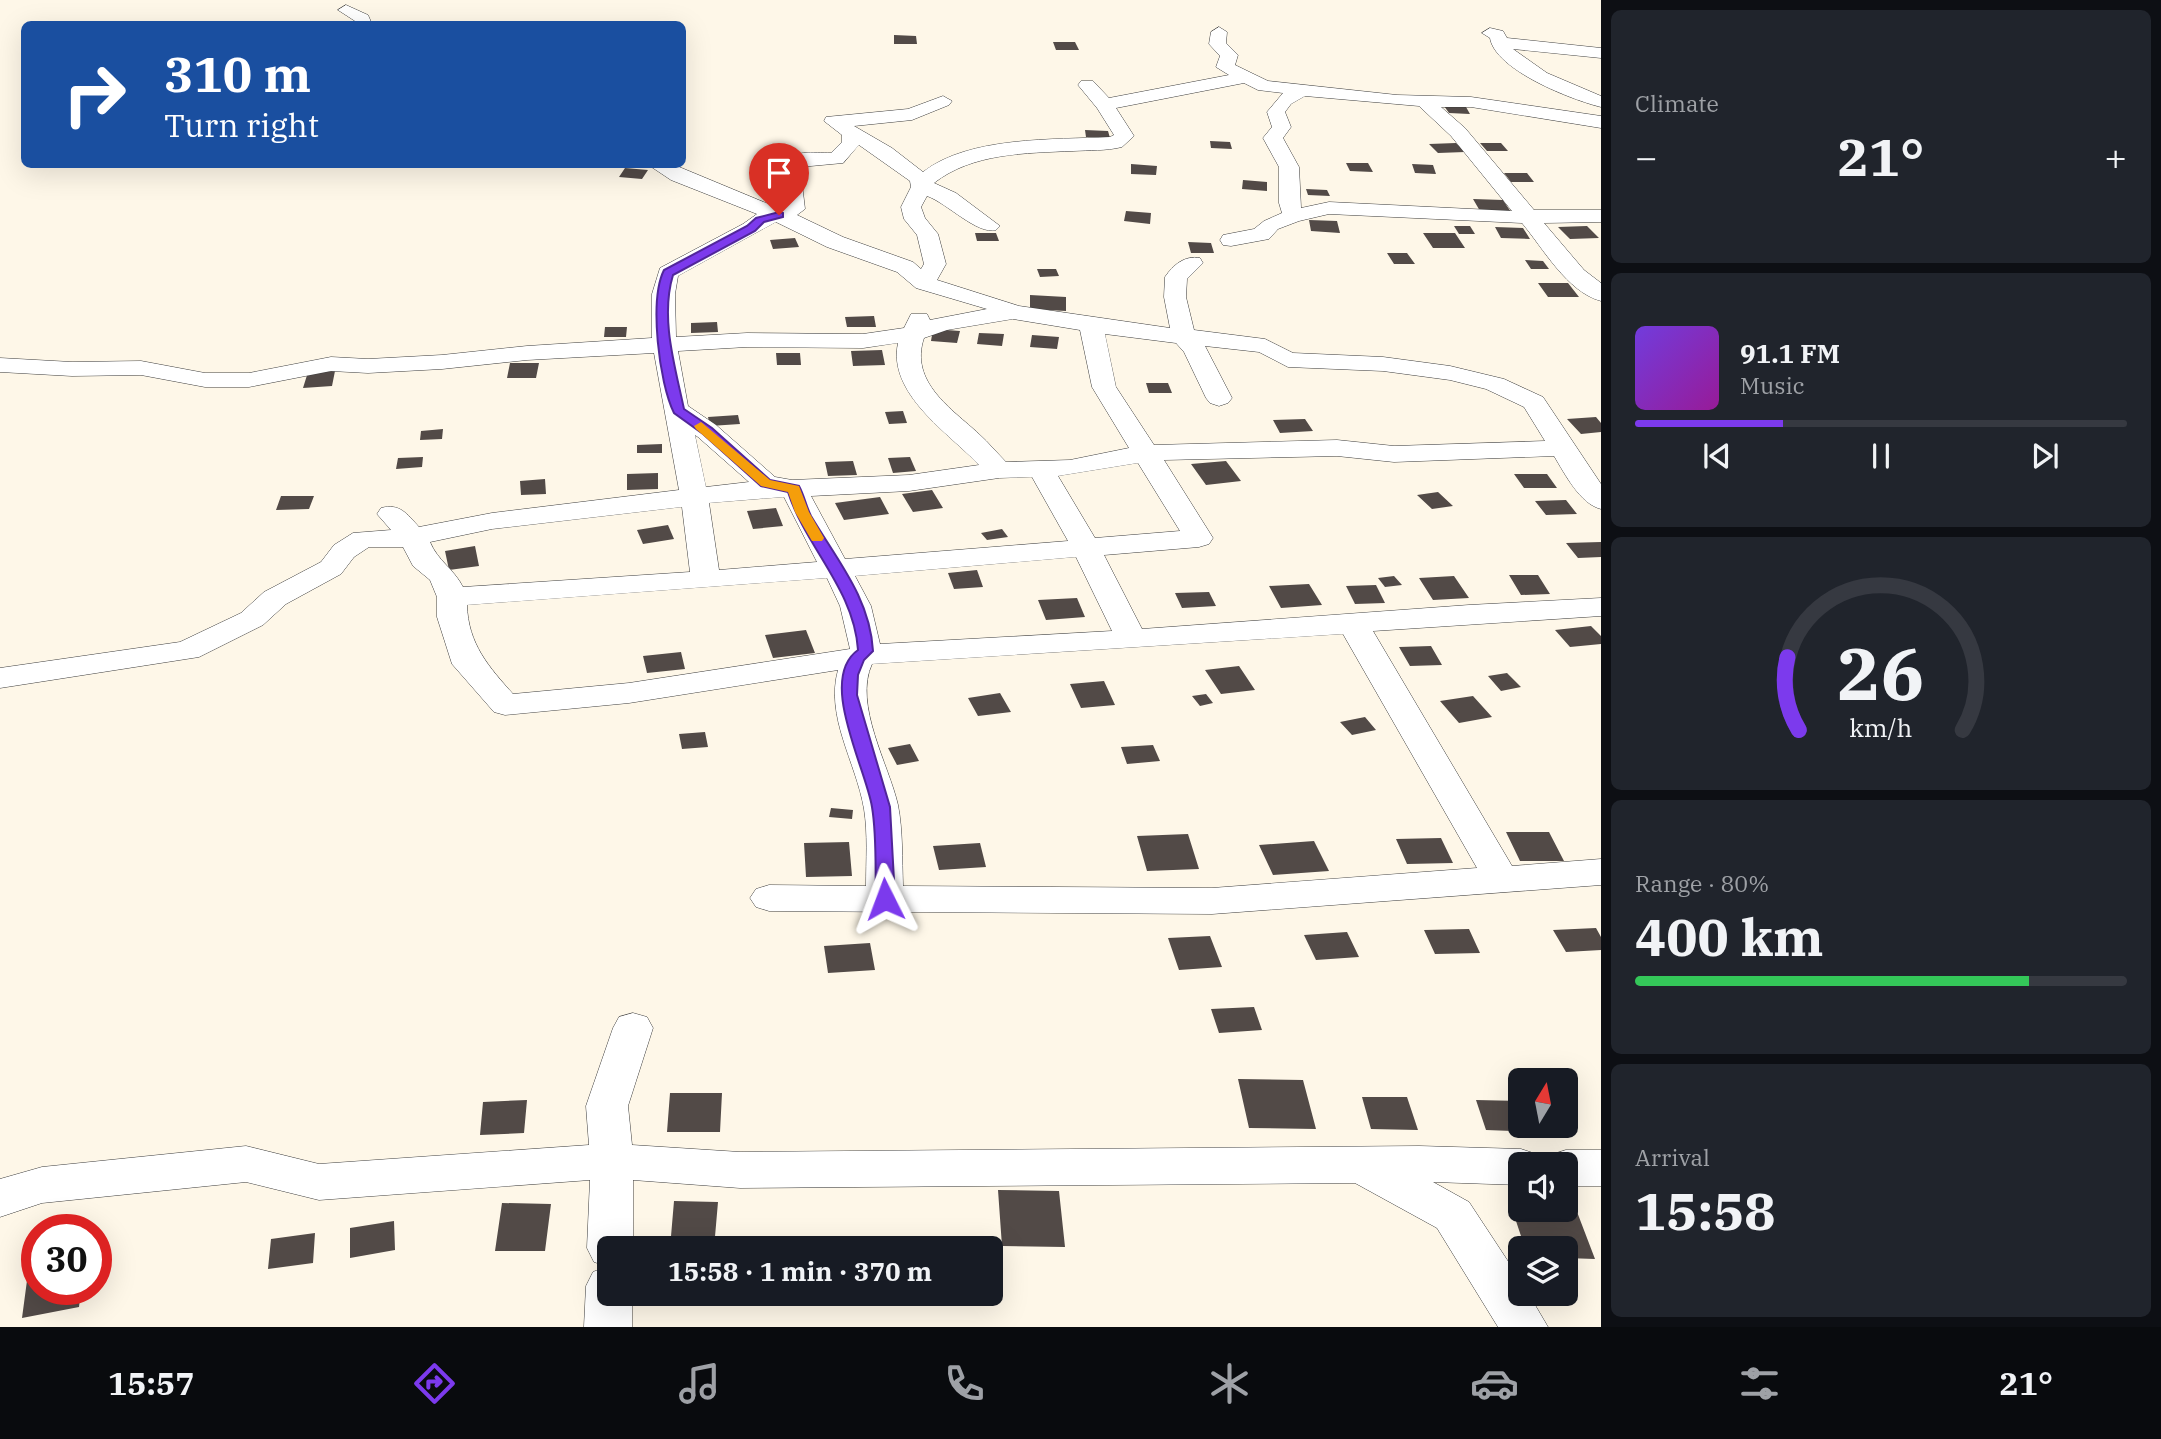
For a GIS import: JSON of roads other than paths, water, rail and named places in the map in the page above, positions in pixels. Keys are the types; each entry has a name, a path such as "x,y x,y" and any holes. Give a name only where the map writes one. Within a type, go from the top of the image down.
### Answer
{"street":[{"path":"346,10 363,21"},
{"path":"1219,32 1217,44 1229,55 1225,67 1264,86 1288,93 1471,102 1601,122"},
{"path":"1601,54 1494,38 1531,72 1601,102"},
{"path":"1105,105 1140,95 1248,77"},
{"path":"999,470 970,440 928,404 911,370 909,347 918,327 919,314 932,298 930,285 935,264 927,234 915,219 911,207 920,183 944,164 1034,146 1115,143 1124,136 1105,105 1087,85"},
{"path":"1288,93 1276,112 1282,127 1273,138 1289,167 1289,203 1293,216"},
{"path":"943,101 912,114 880,119 833,121 914,173 920,183 930,190 949,197 989,226"},
{"path":"1424,101 1458,132 1576,275 1601,294"},
{"path":"706,580 695,498 664,345 662,292 668,273 751,229 760,220 795,209 790,165 800,159 836,159 851,143 852,132"},
{"path":"664,168 678,176 779,215 835,243 905,267 930,285 1013,312 1091,325 1265,346 1288,360 1383,364 1450,373 1495,384 1534,402 1579,475 1601,501"},
{"path":"1231,240 1261,234 1271,225 1293,216 1329,208 1529,218 1601,216"},
{"path":"1192,263 1176,277 1175,297 1183,336 1195,349 1219,398"},
{"path":"0,365 72,369 142,368 205,380 249,380 331,364 368,366 443,362 527,353 747,340 863,341 913,334 943,324 1013,312"},
{"path":"452,597 706,580 1199,538 1104,387 1091,325"},
{"path":"678,410 707,431 766,483 794,489"},
{"path":"0,678 188,650 251,619 275,598 331,568 344,551 363,539 414,538 437,530 492,521 743,491 909,483 999,470 1070,468 1146,453 1338,448 1394,454 1562,447"},
{"path":"1040,468 1086,547 1131,639"},
{"path":"794,489 802,512 847,586 864,626 866,651 857,657 850,675 849,695 881,807 885,899"},
{"path":"391,514 414,538 423,560 443,576 452,597 453,617 468,664 505,705 629,692 857,657 1601,607"},
{"path":"1353,624 1501,879"},
{"path":"769,898 1212,901 1601,872"},
{"path":"610,1236 612,1161 607,1107 633,1028"},
{"path":"0,1198 42,1185 246,1164 319,1182 612,1161 740,1170 1363,1165 1508,1167"},
{"path":"1363,1165 1453,1214 1524,1327"},
{"path":"1578,1168 1601,1168"},
{"path":"608,1327 609,1306"}]}
